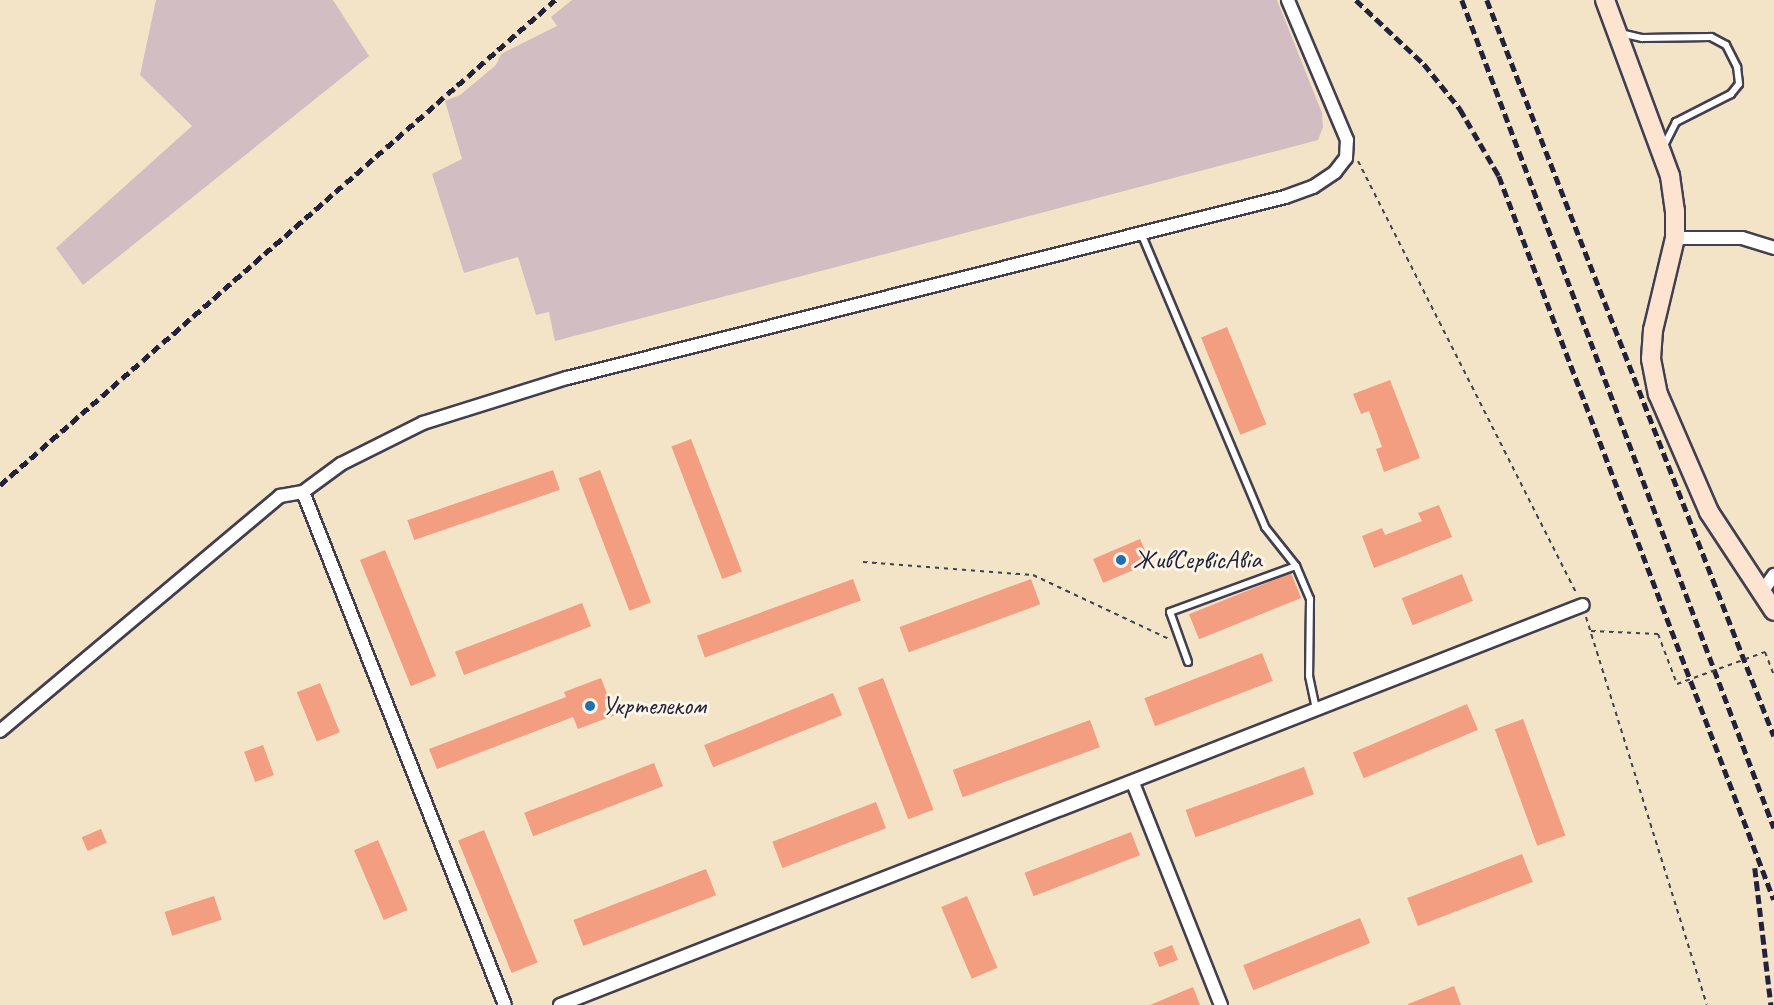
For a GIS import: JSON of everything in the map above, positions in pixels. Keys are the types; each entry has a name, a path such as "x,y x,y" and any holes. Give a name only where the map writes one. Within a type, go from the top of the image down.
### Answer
{"street":[{"path":"0,731 280,496 303,492 341,464 423,423 567,378 1141,233 1313,186 1335,172 1346,158 1347,140 1288,0"},
{"path":"1605,0 1670,176 1675,238 1653,330 1650,359 1658,394 1692,481 1774,611"},
{"path":"1675,238 1742,238 1774,248"},
{"path":"303,492 505,1005"},
{"path":"1762,592 1774,575"},
{"path":"560,1005 1133,783 1583,605"},
{"path":"1133,783 1221,1005"}],"lane":[{"path":"1617,33 1642,38 1711,37 1726,45 1737,67 1739,84 1731,94 1676,122 1662,152"},
{"path":"1141,233 1265,527 1296,566 1310,599 1309,676 1316,710"},
{"path":"1188,662 1170,612 1296,566"}],"path":[{"path":"1347,140 1583,605 1707,1005"},
{"path":"863,562 1033,575 1182,645"},
{"path":"1591,631 1658,634 1677,684 1765,652 1774,675"}],"shaded area":[{"path":"156,0 333,0 369,56 83,285 56,248 192,126 140,75"},
{"path":"572,0 1277,0 1322,113 1323,127 1318,140 555,341 549,312 536,315 518,257 464,273 432,174 462,159 445,101 460,95 496,65 501,54 557,26 551,17"}],"building":[{"path":"1227,327 1266,424 1240,435 1201,337"},
{"path":"1390,380 1420,458 1384,472 1376,449 1382,447 1369,411 1361,414 1353,394"},
{"path":"691,439 742,572 722,579 671,447"},
{"path":"553,470 560,490 414,540 407,520"},
{"path":"600,470 651,603 629,611 579,478"},
{"path":"1439,505 1452,537 1374,568 1362,536 1382,528 1385,535 1422,521 1418,513"},
{"name":"ЖивСервісАвіа","path":"1140,539 1150,563 1103,583 1093,559"},
{"path":"385,550 436,676 411,686 360,560"},
{"path":"1291,573 1301,598 1199,639 1189,614"},
{"path":"1462,574 1473,601 1413,625 1402,598"},
{"path":"853,579 861,601 705,657 697,636"},
{"path":"1031,579 1040,604 909,652 899,627"},
{"path":"582,603 591,626 464,675 455,652"},
{"path":"1262,653 1273,681 1155,726 1144,698"},
{"path":"601,678 615,715 578,729 573,717 437,769 429,749 566,697 564,692"},
{"path":"883,678 934,810 908,819 858,688"},
{"path":"320,683 340,732 317,742 297,692"},
{"path":"833,693 842,715 713,767 704,745"},
{"path":"1467,704 1478,730 1364,778 1353,752"},
{"path":"1523,719 1565,836 1537,846 1495,729"},
{"path":"1090,720 1100,747 963,797 953,770"},
{"path":"263,745 274,775 255,782 244,752"},
{"path":"654,763 663,786 533,836 524,813"},
{"path":"1304,767 1314,794 1196,837 1186,810"},
{"path":"876,802 886,828 782,868 772,842"},
{"path":"101,829 107,843 88,851 82,837"},
{"path":"484,830 538,963 512,973 458,840"},
{"path":"1131,832 1140,855 1034,896 1025,873"},
{"path":"378,840 408,910 384,920 354,850"},
{"path":"1522,854 1533,882 1418,926 1407,898"},
{"path":"706,869 716,895 583,946 573,920"},
{"path":"214,896 222,920 172,936 165,912"},
{"path":"967,896 997,968 972,979 941,907"},
{"path":"1360,918 1370,943 1253,990 1243,965"},
{"path":"1172,945 1178,960 1159,967 1153,952"},
{"path":"1454,986 1461,1005 1408,1005 1408,1004"},
{"path":"1193,987 1200,1005 1150,1005"}],"railway":[{"path":"0,485 555,0"},
{"path":"1356,0 1424,64 1460,109 1499,176 1774,900"},
{"path":"1462,0 1774,828"},
{"path":"1487,0 1774,736"},
{"path":"1755,868 1771,1005"}],"place":[{"name":"ЖивСервісАвіа","path":"1121,560"},
{"name":"Укртелеком","path":"590,706"}]}
